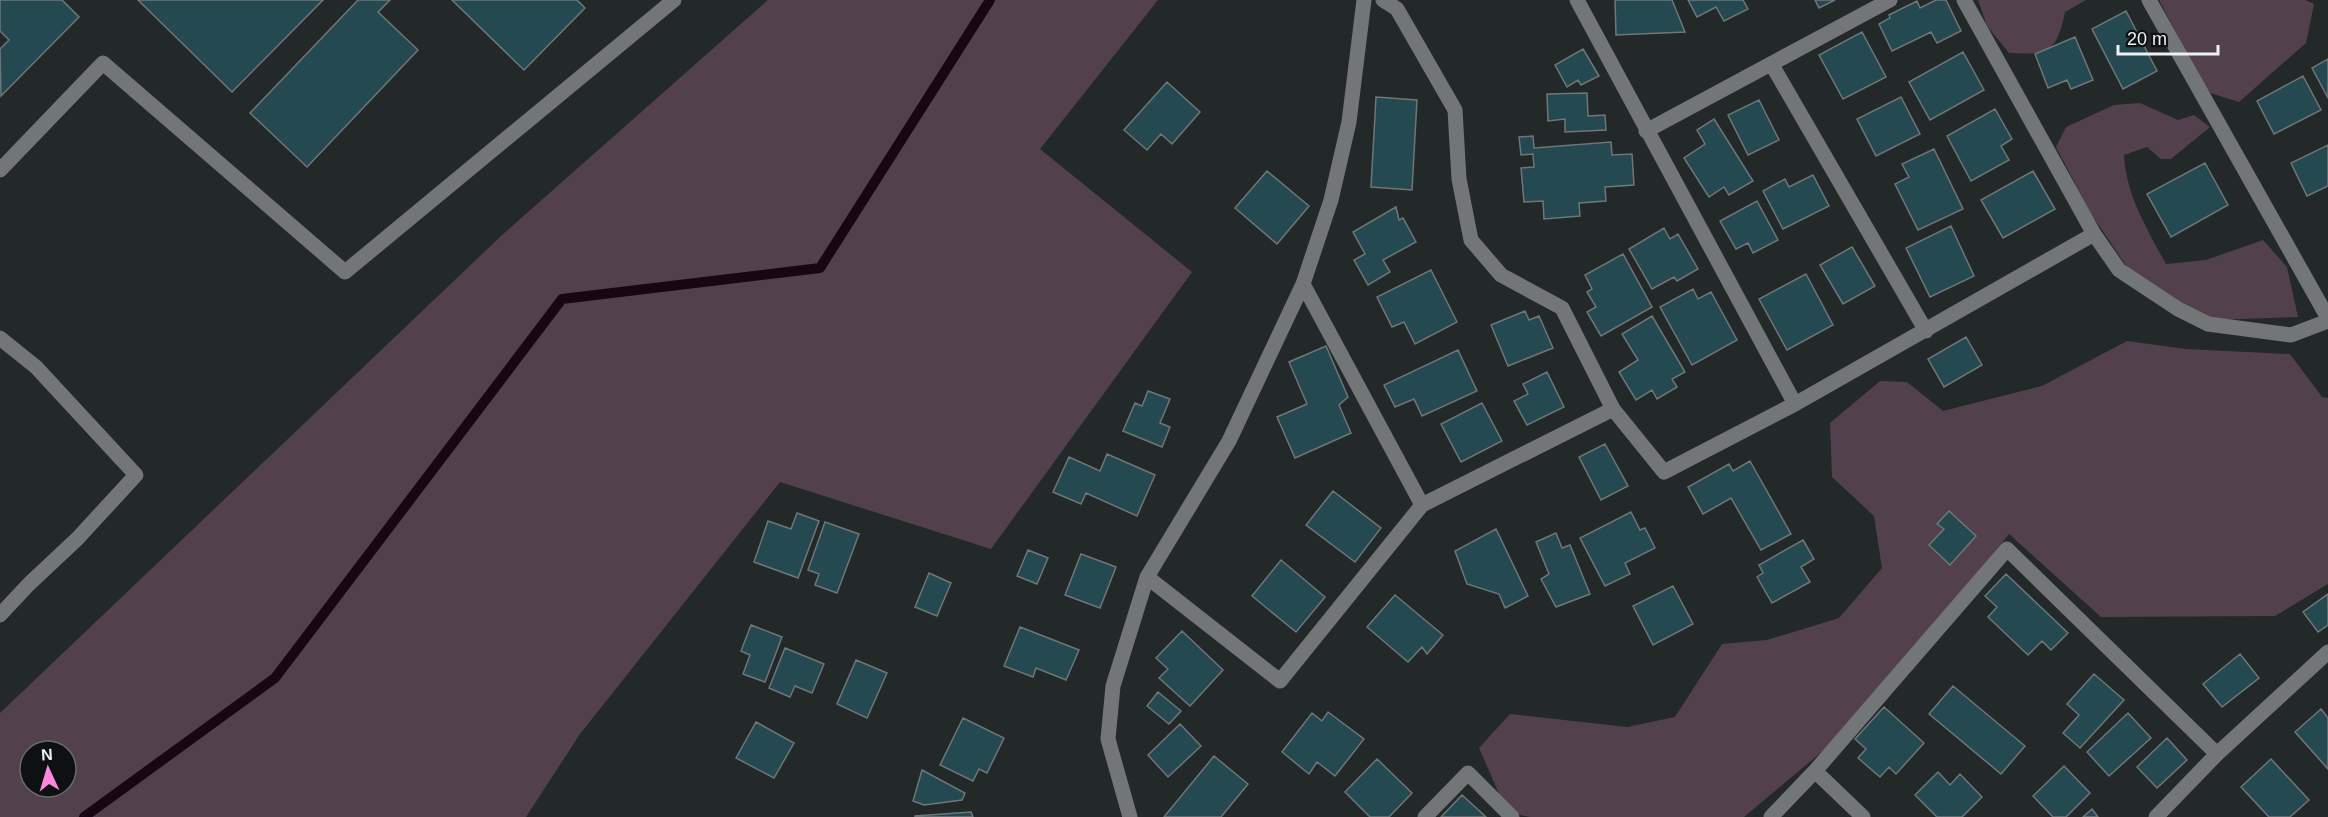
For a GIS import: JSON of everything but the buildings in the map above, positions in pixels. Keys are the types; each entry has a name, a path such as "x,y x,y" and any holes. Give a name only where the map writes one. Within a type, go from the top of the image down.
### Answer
{"street":[{"path":"0,170 103,63 345,272 674,0"},
{"path":"1130,817 1108,739 1113,686 1147,577 1229,441 1303,284 1331,200 1349,122 1364,0"},
{"path":"1383,0 1397,9 1455,110 1459,179 1471,240 1501,275 1562,308 1613,409 1664,471 1795,404 2094,234"},
{"path":"1577,0 1795,404"},
{"path":"1646,131 1890,0"},
{"path":"1964,0 2094,234 2119,270 2178,309 2208,324 2291,335 2328,320 2149,0"},
{"path":"1772,65 1926,331"},
{"path":"1303,284 1422,505"},
{"path":"0,338 36,367 136,475 77,539 0,615"},
{"path":"1147,577 1280,681 1422,505 1613,409"},
{"path":"1771,817 1815,771 2007,549 2217,754"},
{"path":"2156,817 2217,754 2328,652"},
{"path":"1815,771 1863,817"},
{"path":"1425,817 1468,773 1512,817"}],"shaded area":[{"path":"768,0 1158,0 1040,149 1192,272 991,549 780,482 580,734 526,817 0,817 0,713 501,236"},
{"path":"1978,0 2086,0 2065,12 2058,36 2049,48 2033,53 2009,53 1987,26"},
{"path":"2159,0 2305,0 2314,4 2306,43 2239,102 2207,92"},
{"path":"2140,103 2178,120 2194,115 2210,127 2171,159 2161,159 2147,147 2124,155 2133,198 2166,264 2206,260 2263,240 2287,267 2298,317 2215,320 2143,291 2090,212 2056,147 2066,127 2114,105"},
{"path":"2127,341 2186,349 2290,354 2322,397 2328,398 2328,584 2275,616 2101,617 2009,534 1855,724 1744,817 1530,817 1507,812 1479,748 1510,714 1627,727 1675,717 1722,644 1767,640 1839,618 1882,568 1874,516 1832,477 1830,423 1880,381 1907,382 1943,411 2042,386"}],"waterway":[{"path":"84,817 275,678 562,299 820,268 990,0"}]}
